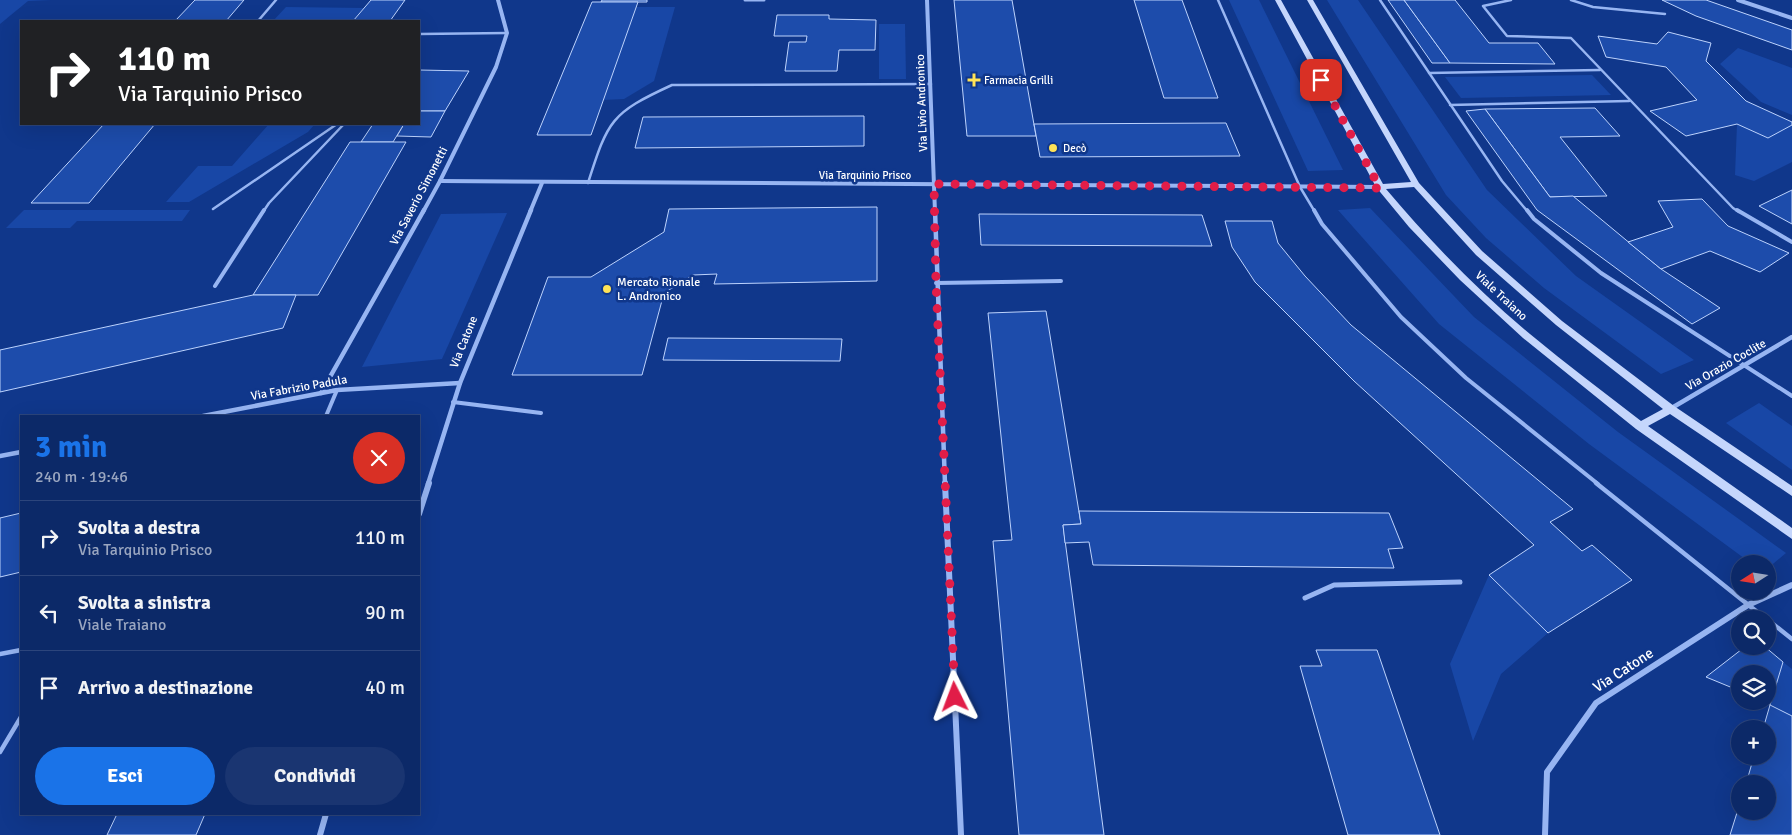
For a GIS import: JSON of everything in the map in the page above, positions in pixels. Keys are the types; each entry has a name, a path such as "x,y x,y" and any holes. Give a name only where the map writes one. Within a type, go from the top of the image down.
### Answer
{"main road":[{"name":"Viale Traiano","path":"1278,0 1380,188 1412,225 1463,278 1526,336 1640,426 1792,534"},
{"name":"Viale Traiano","path":"1310,0 1416,184 1479,253 1559,323 1670,409 1792,492"},
{"path":"1380,188 1416,184"},
{"path":"1640,426 1670,409"}],"street":[{"path":"498,0 507,33"},
{"path":"745,0 764,0"},
{"name":"Via Livio Andronico","path":"927,0 936,283 961,835"},
{"path":"1738,0 1792,18"},
{"name":"Via Saverio Simonetti","path":"321,393 440,181 496,67 507,33"},
{"name":"Via Tarquinio Prisco","path":"440,181 588,184 934,184 1380,188"},
{"name":"Via Catone","path":"420,511 460,383 542,183"},
{"name":"Via Orazio Coclite","path":"1670,409 1792,337"},
{"name":"Via Fabrizio Padula","path":"208,415 337,390 460,383"},
{"path":"0,456 20,452"},
{"path":"1305,598 1334,585 1460,582"},
{"name":"Via Catone","path":"1545,835 1547,772 1596,704 1748,605 1792,585"},
{"path":"320,835 326,815"}],"lane":[{"path":"259,20 276,0"},
{"path":"1218,0 1300,187 1322,224 1401,317 1466,378 1755,610"},
{"path":"1380,0 1502,181 1534,219 1601,273 1792,396"},
{"path":"1511,0 1483,6 1507,36 1571,38 1733,208 1792,242"},
{"path":"1571,0 1601,8 1665,14"},
{"path":"420,34 507,33"},
{"path":"1429,73 1600,70"},
{"path":"588,184 604,135 615,118 634,103 672,85 931,84"},
{"path":"1450,105 1630,101"},
{"path":"213,209 336,125"},
{"path":"215,286 269,203 343,125"},
{"path":"936,283 1061,281"},
{"path":"326,415 337,390"},
{"path":"453,402 541,413"},
{"path":"1776,626 1792,639"},
{"path":"0,654 20,650"},
{"path":"0,752 20,719"}],"shaded area":[{"path":"0,0 51,0 28,1 0,24"},
{"path":"1229,0 1259,0 1343,170 1308,171"},
{"path":"1327,0 1358,0 1487,190 1576,276 1694,360 1661,374 1544,288 1486,238 1446,195"},
{"path":"286,7 364,8 354,20 274,20"},
{"path":"636,7 675,7 654,81 624,99 603,100"},
{"path":"879,24 905,24 906,79 879,79"},
{"path":"1738,48 1792,68 1792,115 1761,102 1720,64"},
{"path":"1592,75 1611,95 1461,98 1445,77"},
{"path":"1737,124 1768,138 1792,125 1792,162 1754,181 1735,175"},
{"path":"268,125 314,125 308,132 189,202 166,202 198,166 232,166"},
{"path":"1370,208 1474,317 1618,432 1786,553 1776,561 1776,555 1740,555 1589,444 1439,324 1338,210"},
{"path":"24,210 190,210 182,221 77,221 70,228 6,228"},
{"path":"507,213 442,359 362,367 441,214"},
{"path":"1759,403 1792,426 1792,470 1726,423"},
{"path":"1489,575 1548,633 1501,674 1473,741 1450,664"},
{"path":"1783,662 1792,669 1792,716 1776,708 1776,685"}],"building":[{"path":"195,0 244,0 227,20 176,20"},
{"path":"371,0 405,0 391,20 354,20"},
{"path":"602,0 647,0 647,2 601,2"},
{"path":"954,0 1012,0 1036,136 967,136"},
{"path":"1134,0 1182,0 1218,98 1164,98"},
{"path":"1388,0 1404,0 1450,63 1432,63"},
{"path":"1404,0 1455,0 1489,43 1538,43 1555,64 1450,63"},
{"path":"1662,0 1706,0 1792,30 1792,50 1696,16"},
{"path":"592,2 638,2 591,135 537,135"},
{"path":"777,15 829,15 829,19 876,20 875,50 839,50 837,71 785,71 789,42 806,42 807,36 774,36"},
{"path":"1668,32 1711,43 1706,61 1746,101 1792,122 1792,125 1768,138 1737,124 1686,136 1650,111 1697,100 1666,67 1606,57 1598,36 1657,44"},
{"path":"420,70 469,71 445,111 420,111"},
{"path":"1595,108 1620,136 1560,137 1607,196 1550,197 1485,109"},
{"path":"1485,109 1550,197 1573,196 1661,269 1720,308 1692,324 1537,210 1466,111"},
{"path":"420,111 445,111 431,137 397,136 403,125 420,125"},
{"path":"864,116 864,146 635,148 643,117"},
{"path":"1226,123 1240,156 1040,157 1034,124"},
{"path":"103,125 154,125 89,203 31,203"},
{"path":"372,125 403,125 393,142 361,142"},
{"path":"350,142 406,142 318,295 253,295"},
{"path":"1792,190 1792,224 1759,206"},
{"path":"1702,199 1728,226 1789,253 1760,272 1710,251 1661,269 1628,242 1673,227 1658,201"},
{"name":"Mercato Rionale L. Andronico","path":"877,207 877,281 714,284 717,274 693,275 664,293 642,375 512,375 548,277 591,277 664,232 669,209"},
{"path":"979,214 1202,215 1212,246 981,245"},
{"path":"1225,221 1272,221 1278,243 1305,276 1351,325 1573,509 1550,522 1582,551 1592,545 1632,580 1548,633 1489,575 1534,545 1354,381 1255,282 1232,247"},
{"path":"253,295 296,295 283,328 0,392 0,350"},
{"path":"1046,311 1081,524 1063,525 1104,835 1019,835 993,541 1012,540 988,313"},
{"path":"668,338 842,339 840,361 663,360"},
{"path":"1079,511 1389,513 1403,548 1388,549 1394,568 1093,565 1089,542 1065,543 1063,525 1081,524"},
{"path":"20,513 20,572 0,577 0,518"},
{"path":"1316,650 1377,650 1440,835 1348,835 1300,666 1322,666"},
{"path":"1734,655 1775,655 1783,662 1776,685 1776,665 1731,665 1731,687 1706,677"},
{"path":"1776,708 1792,716 1792,835 1730,835 1735,820 1776,820 1776,775 1749,775 1751,765 1776,765 1776,720 1766,720 1769,710 1776,710"},
{"path":"117,815 205,815 196,835 107,835"}],"place":[{"name":"Farmacia Grilli","path":"974,80"},
{"name":"Decò","path":"1053,148"},
{"name":"Mercato Rionale L. Andronico","path":"607,289"}],"route":[{"path":"955,697 936,283 934,184 1380,188 1321,80"}]}
